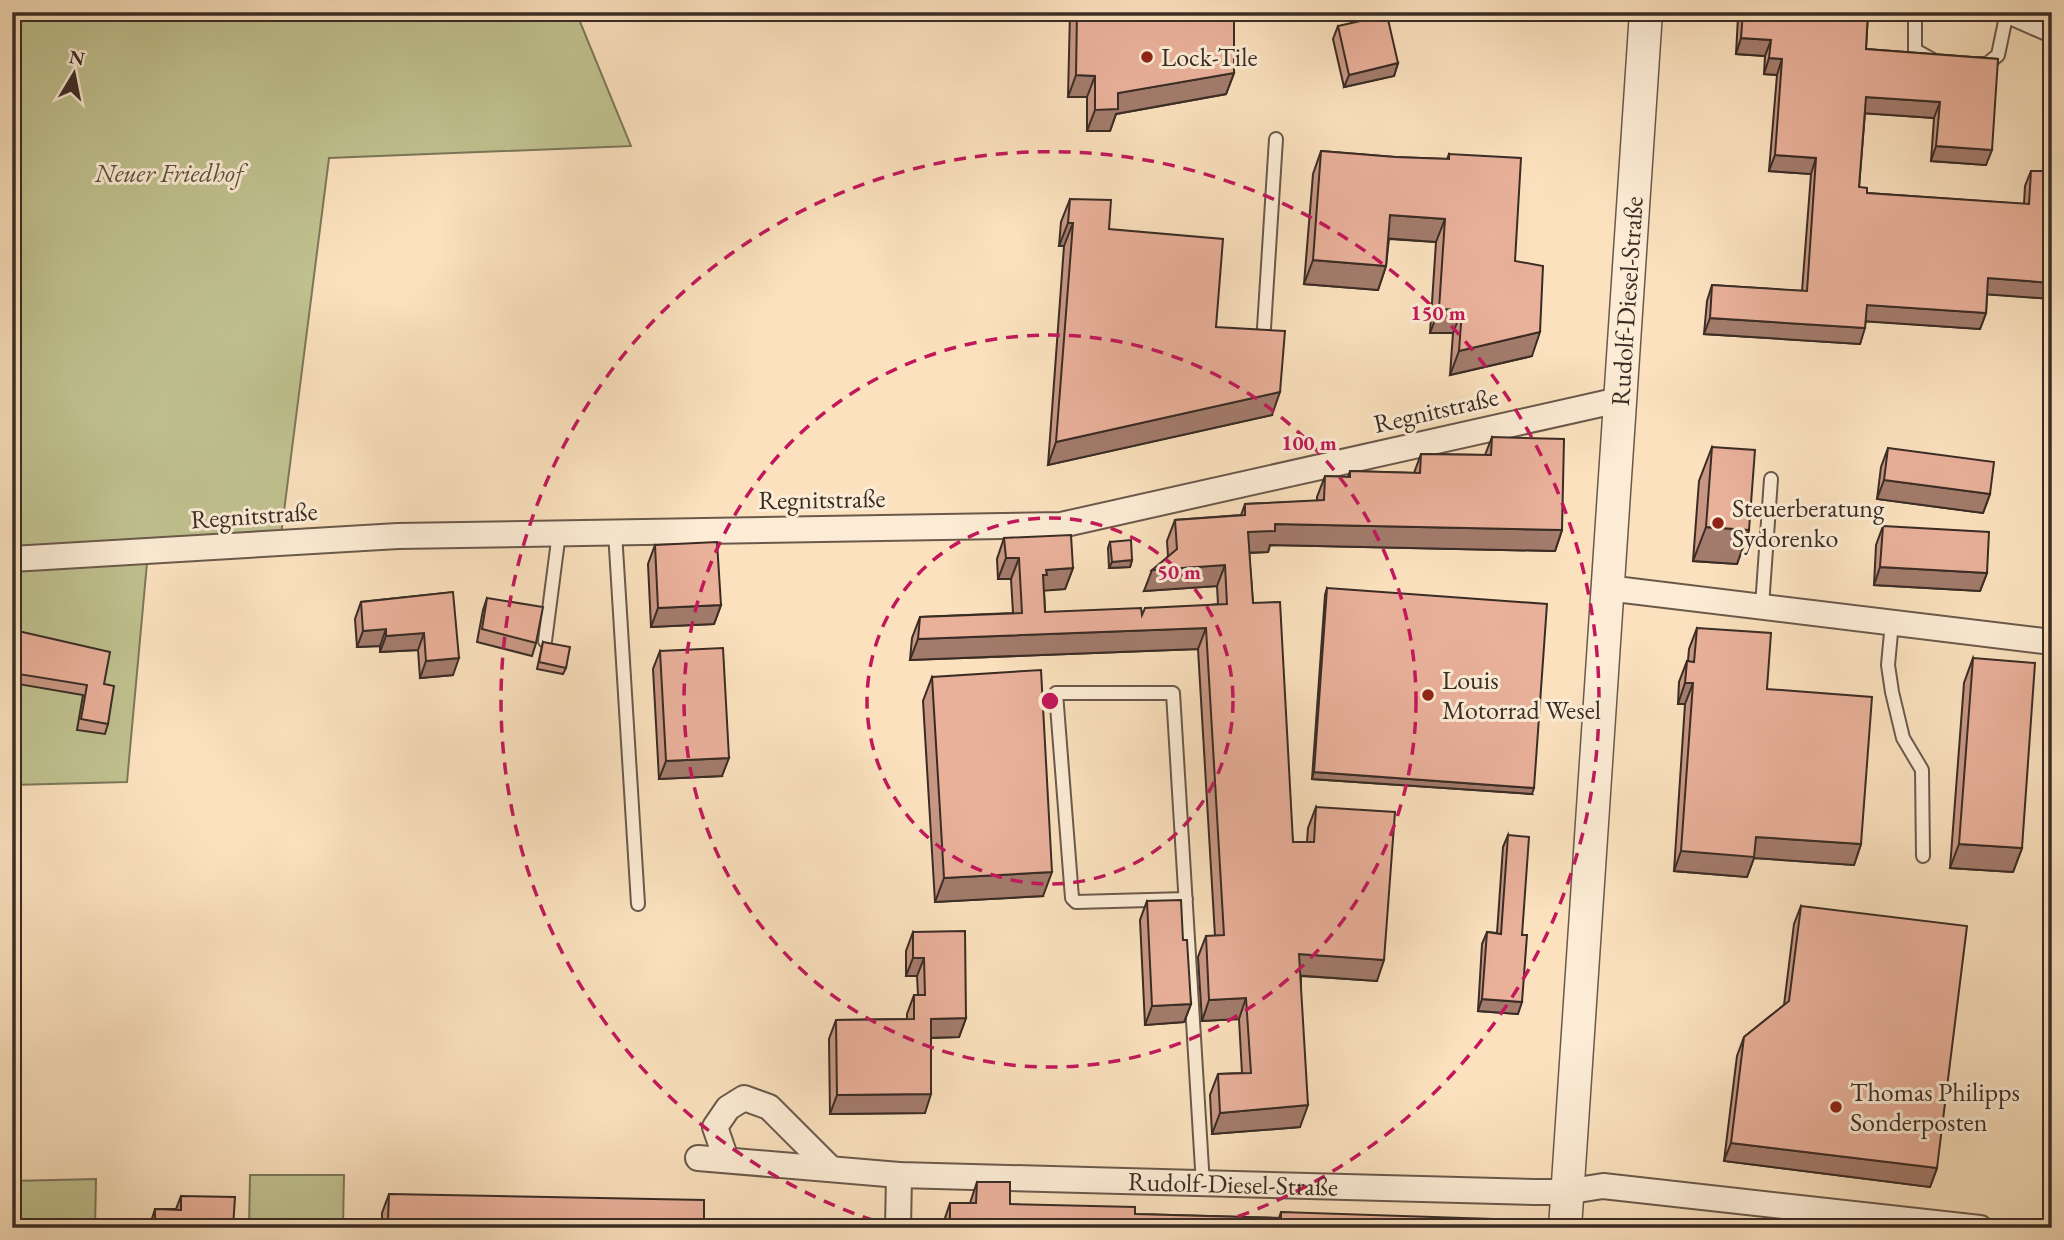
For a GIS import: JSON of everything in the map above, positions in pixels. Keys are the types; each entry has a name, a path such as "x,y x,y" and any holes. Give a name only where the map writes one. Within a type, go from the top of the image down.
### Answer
{"street":[{"name":"Rudolf-Diesel-Straße","path":"1565,1228 1565,1192 1646,12"},
{"path":"2009,12 2052,30"},
{"name":"Regnitstraße","path":"12,559 398,536 1061,525 1619,400"},
{"path":"1607,588 2052,642"},
{"path":"726,1159 715,1127 727,1108 744,1098 769,1107 830,1168"},
{"name":"Rudolf-Diesel-Straße","path":"698,1158 899,1175 1203,1185 1565,1192 1603,1186 1980,1228"},
{"path":"898,1228 899,1175"}],"lane":[{"path":"1915,12 1914,50 1926,58 1987,64 1998,55 2009,12"},
{"path":"1264,328 1276,139"},
{"path":"1762,606 1771,479"},
{"path":"615,532 638,904"},
{"path":"545,641 559,533"},
{"path":"1892,622 1888,665 1892,692 1903,738 1922,770 1923,856"},
{"path":"1186,899 1076,902 1072,898 1056,693 1172,690 1186,899 1203,1185"}],"green space":[{"name":"Neuer Friedhof","path":"12,12 576,12 631,146 329,158 281,535 12,551"},
{"path":"147,563 127,782 12,785 12,570"},
{"path":"250,1175 344,1175 343,1228 249,1228"},
{"path":"96,1179 95,1228 12,1228 12,1181"}],"building":[{"name":"Lock-Tile","path":"1077,12 1234,14 1234,73 1118,93 1118,109 1095,110 1095,76 1076,75"},
{"path":"1743,12 1868,12 1866,49 1998,59 1992,150 1936,146 1940,102 1866,97 1859,187 1867,188 1867,193 2029,204 2031,171 2052,171 2052,283 1988,278 1986,313 1867,305 1865,328 1710,318 1712,285 1807,291 1816,158 1775,155 1782,59 1769,58 1771,40 1741,38"},
{"path":"1387,15 1398,63 1349,75 1338,26"},
{"path":"1321,151 1449,159 1449,154 1521,158 1515,261 1543,266 1540,332 1459,351 1462,310 1439,309 1445,219 1390,215 1386,266 1313,260"},
{"path":"1070,199 1111,200 1109,229 1223,239 1216,327 1285,331 1280,392 1056,442 1073,223 1068,223"},
{"path":"1492,437 1564,439 1562,530 1275,524 1275,531 1248,532 1253,603 1280,602 1293,842 1314,842 1316,807 1395,812 1384,960 1299,954 1308,1105 1220,1113 1218,1074 1251,1073 1246,998 1209,1000 1206,936 1224,935 1206,628 918,639 920,617 1022,613 1019,558 1006,558 1004,538 1071,535 1073,568 1046,570 1047,575 1043,575 1045,612 1141,608 1142,615 1145,608 1227,604 1225,565 1152,570 1177,549 1175,520 1245,515 1245,504 1324,500 1325,476 1350,477 1350,471 1420,473 1421,454 1491,455"},
{"path":"1712,447 1755,450 1749,530 1706,527"},
{"path":"1888,448 1994,462 1990,494 1884,480"},
{"path":"1883,526 1989,532 1987,573 1880,567"},
{"path":"1131,540 1132,560 1112,562 1110,542"},
{"path":"717,542 721,605 658,608 655,545"},
{"name":"Louis Motorrad Wesel","path":"1327,588 1547,604 1534,788 1314,772"},
{"path":"453,592 459,658 426,661 424,633 386,636 386,629 363,631 361,602"},
{"path":"487,598 543,607 536,643 482,629"},
{"path":"1697,628 1771,633 1767,689 1872,697 1861,844 1756,837 1754,857 1681,851 1693,683 1685,683 1687,661 1694,662"},
{"path":"18,631 110,652 104,684 114,686 108,724 81,719 87,685 12,673"},
{"path":"543,642 570,647 566,668 539,662"},
{"path":"723,648 729,758 666,761 660,651"},
{"path":"1973,658 2035,663 2022,848 1959,844"},
{"path":"1041,670 1052,872 944,878 932,677"},
{"path":"1508,835 1529,837 1522,935 1527,935 1522,1002 1482,999 1487,932 1501,934"},
{"path":"1181,900 1183,940 1187,940 1191,1004 1152,1006 1147,901"},
{"name":"Thomas Philipps Sonderposten","path":"1801,906 1967,926 1937,1168 1731,1143 1744,1037 1789,1001"},
{"path":"965,931 966,1018 931,1019 931,1094 837,1095 836,1020 914,1019 914,995 925,995 924,958 913,958 913,932"},
{"path":"977,1182 1010,1182 1010,1204 1135,1207 1135,1214 1281,1218 1281,1212 1493,1219 1493,1228 950,1228 950,1203 976,1203"},
{"path":"389,1194 704,1200 704,1226 388,1221"},
{"path":"181,1196 235,1197 233,1228 155,1228 155,1209 181,1210"},
{"path":"1651,1223 1772,1225 1772,1228 1651,1228"}],"place":[{"name":"Lock-Tile","path":"1147,57"},
{"name":"Steuerberatung Sydorenko","path":"1718,523"},
{"name":"Louis Motorrad Wesel","path":"1428,695"},
{"name":"Thomas Philipps Sonderposten","path":"1836,1107"}]}
